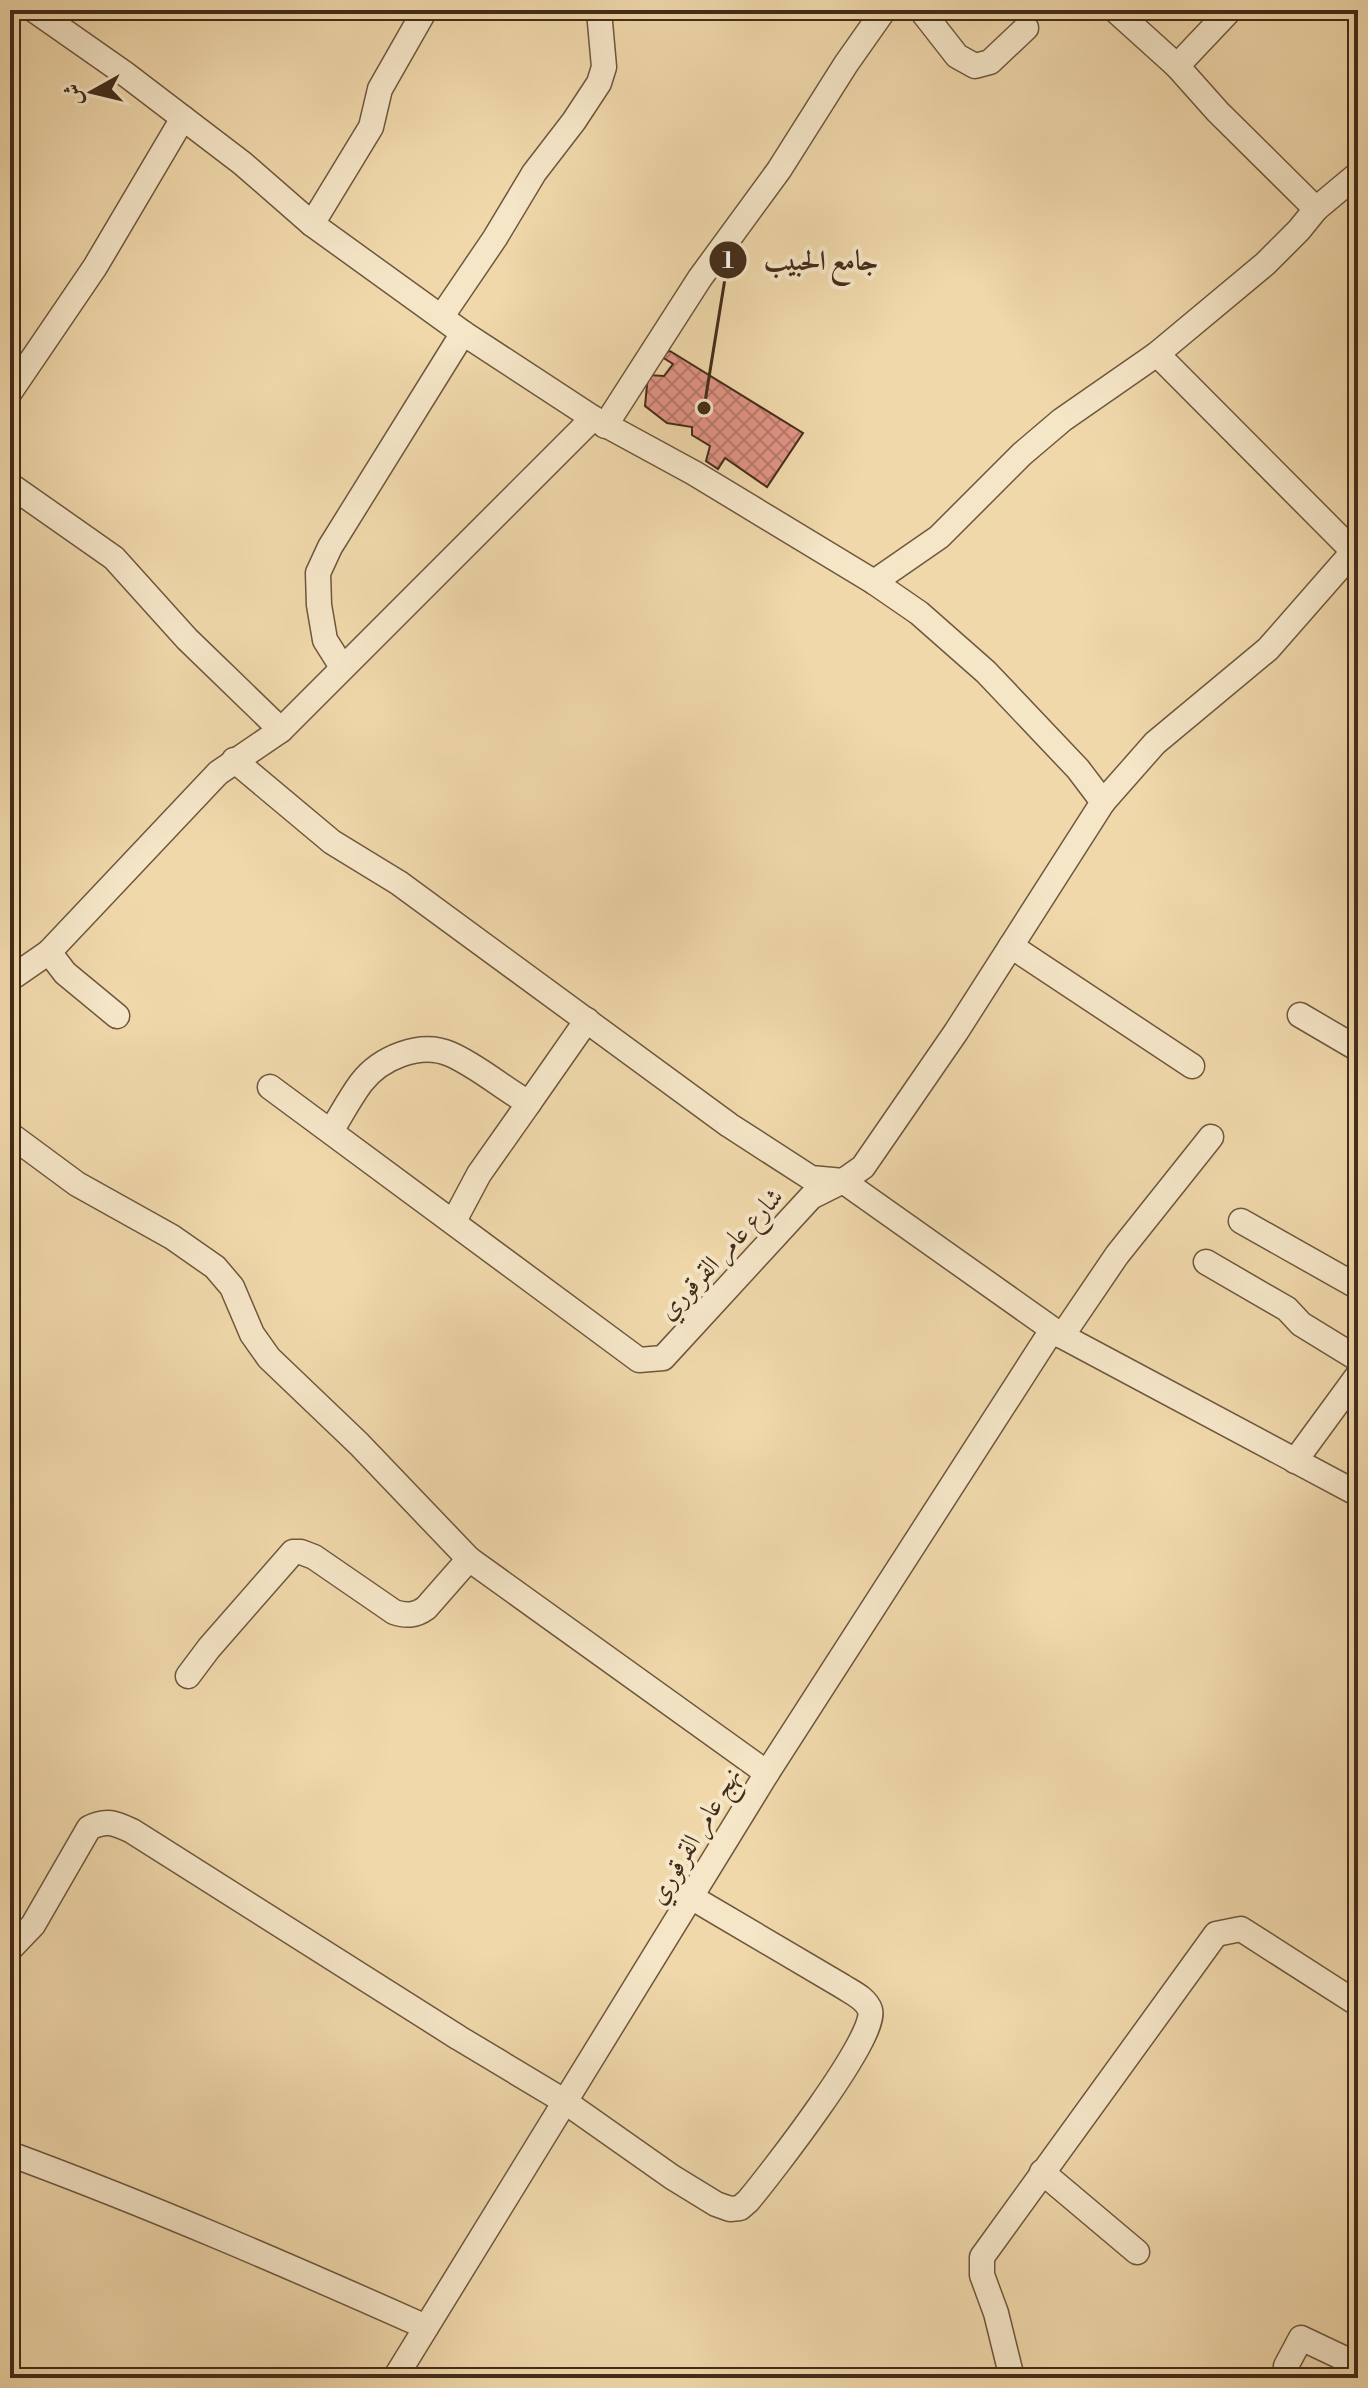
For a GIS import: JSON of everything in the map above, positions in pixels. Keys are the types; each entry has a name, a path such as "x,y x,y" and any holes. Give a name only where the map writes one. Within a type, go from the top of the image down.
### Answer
{"street":[{"path":"34,10 242,163 312,224 463,333 599,422 694,473 874,582 919,613 986,672 1078,769 1103,802"},
{"path":"312,224 371,127 380,89 425,10"},
{"path":"921,10 957,56 975,66 990,62 1026,28"},
{"path":"1115,10 1177,66 1218,112 1316,209"},
{"path":"1177,66 1230,10"},
{"path":"442,316 534,173 599,83 604,67 599,11"},
{"path":"10,979 49,952 218,773 281,730 342,667 599,422 779,170 881,11"},
{"path":"10,392 95,267 183,118"},
{"path":"874,582 939,537 1022,454 1062,420 1157,354 1265,264 1316,209 1358,174"},
{"path":"342,667 325,640 318,573 330,547 463,333"},
{"path":"1157,354 1356,554"},
{"path":"10,485 114,558 187,639 281,730"},
{"name":"شارع عامر القرقوري","path":"270,1087 639,1360 663,1358 811,1197 863,1167 956,1032 1103,802 1155,743 1268,649 1356,554"},
{"path":"234,760 332,842 399,883 773,1154 811,1178 843,1181 1057,1333 1358,1494"},
{"path":"1011,946 1192,1066"},
{"path":"49,952 65,973 117,1016"},
{"path":"1300,1015 1358,1049"},
{"path":"454,1221 479,1174 587,1020"},
{"path":"331,1131 362,1081 383,1064 408,1052 426,1048 446,1052 466,1062 529,1103"},
{"path":"12,1136 77,1184 172,1237 215,1267 232,1287 252,1334 269,1358 359,1444 469,1559 767,1773"},
{"name":"نهج عامر القرقوري","path":"395,2378 767,1773 1057,1333 1211,1137"},
{"path":"1241,1221 1358,1287"},
{"path":"1206,1262 1287,1309 1301,1324 1358,1359"},
{"path":"1295,1461 1358,1375"},
{"path":"188,1676 293,1552 314,1557 394,1612 404,1615 419,1613 426,1608 469,1559"},
{"path":"10,1949 33,1925 89,1828 102,1821 116,1823 564,2101 672,2177 716,2204 730,2209 740,2208 793,2142 858,2048 870,2024 871,2011 864,2000 691,1897"},
{"path":"1012,2378 996,2313 982,2275 982,2257 1216,1934 1241,1929 1358,2004"},
{"path":"10,2154 227,2239 426,2327"},
{"path":"1042,2172 1137,2252"},
{"path":"1286,2366 1301,2338 1358,2365"}],"building":[{"path":"670,351 803,433 767,487 725,458 718,469 706,461 710,446 692,435 692,427 667,423 645,406 648,375 664,376 673,364 659,355"}],"place":[{"name":"جامع الحبيب","path":"704,408"}]}
